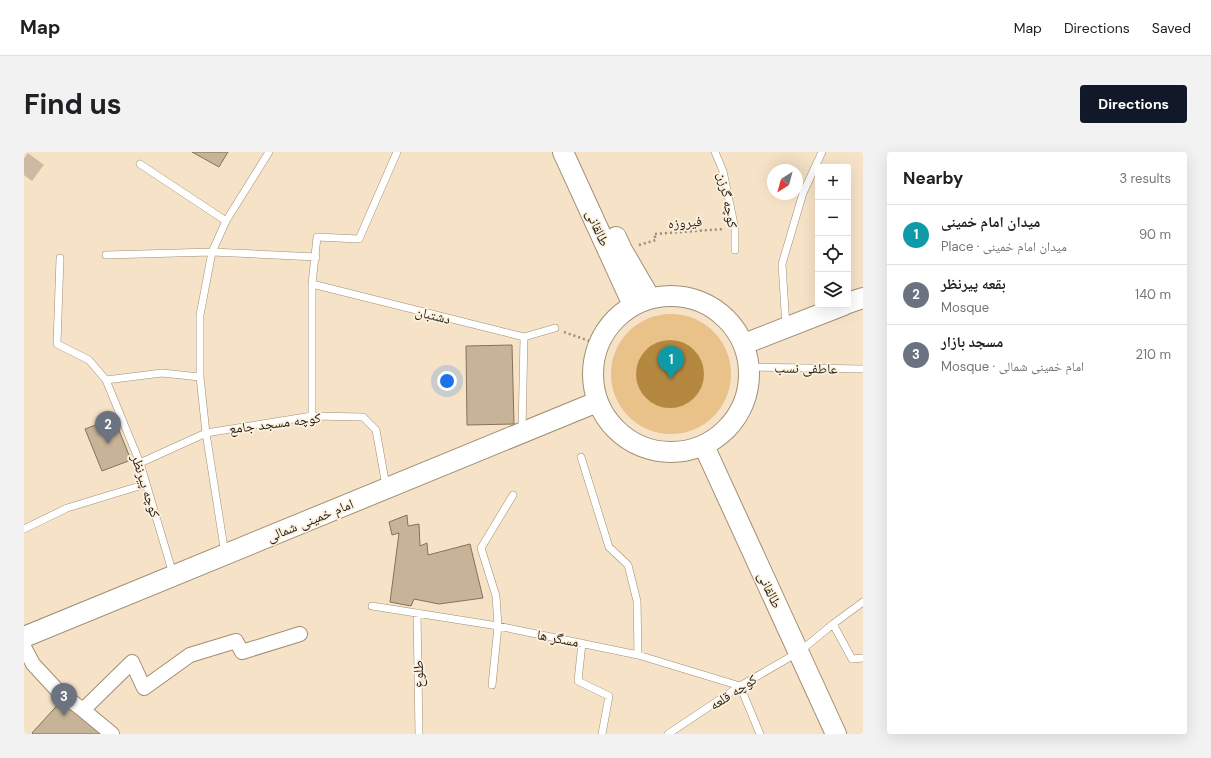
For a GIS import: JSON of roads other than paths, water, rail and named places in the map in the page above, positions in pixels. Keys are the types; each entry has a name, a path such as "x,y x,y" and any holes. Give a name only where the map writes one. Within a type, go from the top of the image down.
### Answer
{"main road":[{"name":"طالقانی","path":"564,152 641,301"},
{"name":"طالقانی","path":"577,152 622,250 641,301"},
{"path":"672,295 695,299 715,309 732,324 744,344 750,367 748,391 739,414 724,433 704,446 679,453 653,451 635,444 610,424 597,402 592,376 593,363 598,344 612,321 641,301 672,295"},
{"path":"851,303 863,298"},
{"path":"744,344 836,308"},
{"name":"امام خمینی شمالی","path":"24,638 597,402"},
{"name":"طالقانی","path":"704,446 836,734"}],"street":[{"path":"83,710 132,662 144,688 190,655 236,641 242,652 300,634"},
{"path":"24,647 33,664 58,691 112,734"}],"lane":[{"path":"225,555 206,432 200,377 200,315 212,252 226,221 269,152"},
{"path":"312,416 312,284 316,257 316,238 359,239 397,152"},
{"name":"کوچه گرزن","path":"715,152 723,171 735,229 735,250"},
{"path":"786,328 782,264 803,194 822,152"},
{"path":"140,164 226,221"},
{"path":"106,255 212,252 316,257"},
{"name":"کوچه پیرنظر","path":"60,258 57,344 89,360 106,380 140,463 174,576"},
{"name":"دشتبان","path":"312,284 524,337"},
{"path":"522,433 524,337 555,328"},
{"name":"عاطفی نسب","path":"750,367 863,369"},
{"path":"106,380 162,373 200,377"},
{"name":"کوچه مسجد جامع","path":"140,463 206,432 312,416 363,418 376,430 386,488"},
{"path":"581,457 609,547 628,565 637,601 638,655"},
{"path":"24,529 67,508 146,484"},
{"path":"492,686 498,626 496,596 481,548 513,495"},
{"name":"کوچه قلعه","path":"670,734 740,686 799,652 863,602"},
{"name":"مسگر ها","path":"372,606 498,626 638,655 740,686"},
{"name":"طلوع","path":"417,613 419,734"},
{"path":"833,624 852,659 863,658"},
{"path":"582,643 578,681 609,696 602,734"},
{"path":"740,686 760,734"}],"tunnel":[{"path":"24,175 41,152"}],"place":[{"name":"میدان امام خمینی","path":"671,379"},
{"name":"بقعه پیرنظر","path":"108,444"},
{"name":"مسجد بازار","path":"64,716"}]}
